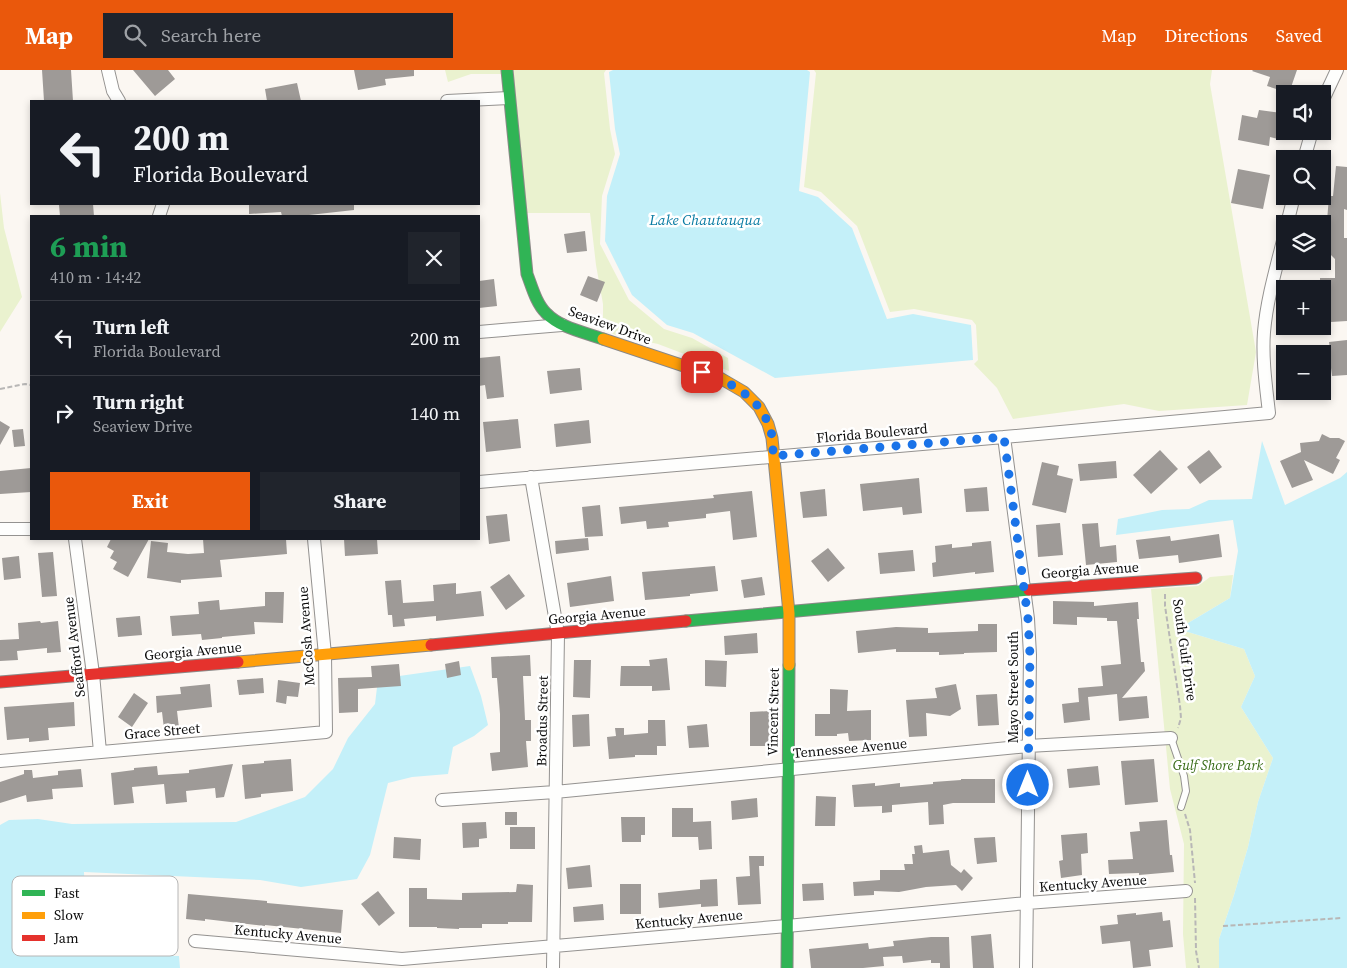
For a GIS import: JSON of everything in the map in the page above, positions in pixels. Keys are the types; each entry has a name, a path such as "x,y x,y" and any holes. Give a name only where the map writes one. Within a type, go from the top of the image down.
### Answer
{"street":[{"path":"108,70 113,91 118,100"},
{"name":"Seaview Drive","path":"507,70 527,274 536,297 546,313 562,325 720,378 744,392 759,407 768,424 772,438 773,456"},
{"path":"1330,85 1337,70"},
{"path":"468,100 509,98"},
{"name":"Florida Boulevard","path":"480,482 1268,413 1264,332 1276,270"},
{"path":"480,332 562,325"},
{"name":"Mayo Street South","path":"1004,437 1028,619 1030,655 1026,968"},
{"name":"Vincent Street","path":"773,456 789,613 787,968"},
{"name":"Broadus Street","path":"531,477 558,634 553,968"},
{"path":"0,529 30,528"},
{"name":"Seafford Avenue","path":"75,540 93,674 100,752"},
{"name":"McCosh Avenue","path":"314,540 325,655 326,732"},
{"name":"Georgia Avenue","path":"0,682 325,655 1024,590 1196,578"},
{"name":"Grace Street","path":"0,761 326,732"},
{"name":"Tennessee Avenue","path":"442,800 555,792 1028,746 1171,738"},
{"name":"Kentucky Avenue","path":"195,941 402,960 1027,903 1186,891"}],"lane":[{"path":"1171,738 1184,776 1186,791 1181,807"}],"path":[{"path":"0,389 25,384 30,385"},
{"name":"South Gulf Drive","path":"1164,580 1165,606 1181,718 1171,738"},
{"path":"1223,926 1341,918"}],"green space":[{"path":"445,70 501,70 501,74 471,74 448,82"},
{"path":"513,70 606,70 604,73 610,129 615,154 602,196 600,244 629,300 664,329 692,338 728,358 729,371 658,344 616,335 603,330 603,304 590,213 527,213"},
{"path":"814,70 1212,70 1210,84 1256,352 1247,405 1159,411 1124,404 1013,419 997,388 974,364 978,360 976,325 972,320 914,309 890,312 857,226 821,192 804,187 816,73"},
{"path":"0,193 4,228 22,297 0,332"},
{"name":"Gulf Shore Park","path":"1233,575 1230,598 1178,629 1244,649 1255,676 1241,707 1273,758 1258,802 1248,847 1234,895 1219,939 1219,968 1186,968 1183,934 1184,844 1170,789 1151,589 1198,586 1210,577"}],"water":[{"name":"Lake Chautauqua","path":"613,70 807,70 810,72 799,191 818,197 852,228 887,319 913,314 971,325 973,360 775,378 693,333 667,325 632,295 605,241 607,196 620,154 615,129 609,72"},
{"path":"1262,441 1285,505 1340,478 1347,472 1347,968 1219,968 1219,939 1248,847 1258,802 1273,758 1241,707 1255,676 1244,649 1178,629 1230,598 1238,551 1233,520 1116,535 1118,519 1162,510 1189,509 1209,500 1252,499"},
{"path":"470,666 481,696 488,725 474,736 453,747 448,774 412,777 388,783 370,855 357,879 301,887 260,880 84,872 84,876 12,876 12,956 179,956 180,968 0,968 0,825 9,820 38,819 72,824 236,822 305,797 333,769 348,738 375,704 378,679"}],"building":[{"path":"42,70 71,70 73,100 44,100"},
{"path":"133,70 168,70 175,79 155,96"},
{"path":"354,70 414,70 414,76 385,79 386,85 358,90"},
{"path":"1297,70 1292,85 1276,85 1276,89 1267,86 1270,77 1252,71"},
{"path":"297,83 301,100 267,100 265,89"},
{"path":"1259,110 1276,112 1276,138 1270,137 1269,146 1238,140 1242,115 1257,118"},
{"path":"1336,166 1347,167 1347,210 1344,209 1344,238 1347,238 1347,321 1331,322 1331,280 1320,280 1320,278 1335,278 1335,259 1331,255 1331,215 1327,215 1328,205 1331,205 1331,196 1333,196"},
{"path":"1238,169 1270,175 1263,209 1231,203"},
{"path":"59,205 93,205 94,215 60,215"},
{"path":"249,205 354,205 354,210 309,215 282,215 281,212 249,214"},
{"path":"585,231 587,251 567,253 564,234"},
{"path":"588,276 605,282 597,302 580,295"},
{"path":"494,279 497,306 480,308 480,281"},
{"path":"1347,340 1347,375 1332,376 1331,345 1329,342"},
{"path":"500,356 504,397 487,399 485,385 480,386 480,358"},
{"path":"580,368 582,390 550,394 547,371"},
{"path":"518,419 521,448 486,452 483,422"},
{"path":"589,420 591,443 556,447 554,424"},
{"path":"0,421 10,427 0,445"},
{"path":"23,429 25,446 14,447 12,430"},
{"path":"1322,434 1345,441 1336,458 1340,460 1333,474 1304,460 1313,480 1292,488 1280,461 1301,452 1300,443 1319,441"},
{"path":"1160,450 1178,469 1151,494 1133,475"},
{"path":"1209,450 1222,467 1200,484 1187,467"},
{"path":"1116,461 1117,478 1080,481 1078,464"},
{"path":"1042,462 1059,466 1057,475 1073,479 1066,513 1032,505"},
{"path":"30,468 30,492 0,494 0,471"},
{"path":"919,478 922,513 903,515 902,507 863,511 860,484"},
{"path":"987,487 989,511 966,512 964,489"},
{"path":"825,489 827,516 803,518 800,492"},
{"path":"752,491 757,537 733,540 730,511 706,514 706,518 668,522 669,527 647,529 646,521 621,524 619,507 714,498 713,495"},
{"path":"600,505 603,536 585,537 582,507"},
{"path":"507,514 510,541 489,544 486,516"},
{"path":"1060,523 1063,555 1038,557 1036,525"},
{"path":"1098,523 1100,547 1116,545 1117,562 1086,565 1082,524"},
{"path":"1219,534 1222,557 1179,563 1178,555 1139,559 1136,540 1170,536 1171,541"},
{"path":"588,538 589,550 556,554 555,541"},
{"path":"110,540 148,540 128,577 113,569 117,562 110,558 114,551 107,547"},
{"path":"203,540 286,540 287,554 220,560 222,577 181,580 181,583 147,578 151,541 168,543 167,552 204,553"},
{"path":"344,540 377,540 378,554 345,556"},
{"path":"991,541 994,572 975,574 975,572 933,577 932,563 936,562 935,546 952,544 952,548 972,546 972,543"},
{"path":"828,548 845,568 828,582 811,561"},
{"path":"913,550 915,571 880,574 878,553"},
{"path":"53,552 57,596 42,597 38,553"},
{"path":"19,556 21,578 4,580 2,558"},
{"path":"715,566 718,591 690,594 690,596 645,600 642,572"},
{"path":"509,574 525,596 506,610 490,587"},
{"path":"611,576 614,601 570,607 567,583"},
{"path":"762,577 765,595 744,598 741,580"},
{"path":"401,580 403,603 434,601 433,585 456,583 456,594 481,591 484,616 436,621 436,616 404,619 405,626 393,627 392,615 388,615 385,581"},
{"path":"265,592 284,592 283,623 254,622 255,634 222,638 202,640 201,634 172,636 170,616 199,614 198,602 219,600 220,610 265,606"},
{"path":"1053,601 1094,602 1094,606 1138,602 1139,619 1137,619 1141,662 1144,662 1145,671 1122,698 1147,696 1149,718 1119,721 1117,694 1088,697 1090,720 1064,723 1062,704 1079,702 1078,688 1103,686 1101,666 1121,664 1117,621 1107,621 1107,618 1077,617 1077,625 1053,624"},
{"path":"140,616 142,635 118,637 116,618"},
{"path":"40,621 41,623 58,621 61,652 47,653 47,648 17,651 18,660 0,661 0,640 19,639 18,623"},
{"path":"978,624 997,624 997,652 939,655 939,652 896,652 896,649 858,653 856,631 896,627 928,628 928,633 978,631"},
{"path":"757,633 758,653 725,655 724,636"},
{"path":"530,655 531,676 523,676 525,720 531,720 531,741 526,741 528,767 492,771 490,753 500,752 500,714 497,678 492,678 491,657"},
{"path":"667,658 670,690 652,691 652,686 620,686 621,666 650,666 649,660"},
{"path":"574,660 591,660 590,698 573,697"},
{"path":"705,660 727,661 726,687 705,686"},
{"path":"459,661 461,675 447,678 445,664"},
{"path":"399,664 401,686 358,689 358,712 339,713 338,678 372,677 371,666"},
{"path":"263,678 264,693 239,695 237,680"},
{"path":"278,680 300,683 298,697 287,696 286,704 276,702"},
{"path":"210,684 212,707 177,711 179,728 164,729 162,712 157,713 156,696 181,694 180,687"},
{"path":"956,684 961,709 950,716 926,713 927,736 909,737 906,700 937,698 935,688"},
{"path":"830,689 848,690 847,711 871,710 871,740 849,741 848,733 837,734 837,736 815,736 815,714 830,714"},
{"path":"134,693 148,703 132,727 118,717"},
{"path":"997,694 999,725 978,726 976,695"},
{"path":"74,702 75,726 48,728 49,740 29,742 29,738 7,740 4,707"},
{"path":"770,711 770,746 750,746 750,712"},
{"path":"589,714 590,746 573,747 572,715"},
{"path":"648,720 665,720 666,746 657,746 657,755 635,755 635,757 609,759 607,737 616,736 615,728 624,728 624,735 648,733"},
{"path":"707,724 709,747 689,748 687,726"},
{"path":"291,759 293,791 261,794 261,797 245,799 242,765"},
{"path":"1154,759 1158,802 1125,805 1121,761"},
{"path":"233,764 224,797 216,798 215,788 186,791 187,802 166,804 164,784 132,787 134,803 114,805 111,773 157,766 158,775 189,773 189,770"},
{"path":"1098,766 1100,785 1069,788 1067,769"},
{"path":"81,769 83,787 52,789 53,799 27,802 26,795 0,803 0,782 24,774 24,770 32,770 33,778 58,775 58,771"},
{"path":"961,779 995,779 995,803 953,803 943,805 944,824 929,825 928,802 892,805 892,812 882,813 882,806 854,807 852,785 875,783 875,786 900,783 900,787"},
{"path":"816,796 836,797 835,826 815,826"},
{"path":"757,798 758,817 732,820 731,801"},
{"path":"672,808 693,808 693,822 711,821 712,849 699,850 698,837 672,837"},
{"path":"505,812 517,812 517,825 505,825"},
{"path":"621,817 645,817 645,835 641,835 641,842 622,842"},
{"path":"1167,820 1170,855 1172,855 1174,872 1139,875 1139,873 1109,874 1108,860 1133,859 1130,832 1140,831 1139,822"},
{"path":"486,822 487,838 479,839 479,847 463,848 462,823"},
{"path":"510,827 535,827 535,849 510,849"},
{"path":"1087,833 1088,853 1081,854 1082,875 1061,878 1059,861 1063,860 1061,835"},
{"path":"394,837 421,839 420,860 393,858"},
{"path":"995,837 997,862 977,864 974,838"},
{"path":"922,845 923,853 949,850 951,865 961,873 964,869 973,878 962,891 956,885 926,887 899,892 874,891 874,895 854,896 853,882 880,880 880,870 905,870 904,864 913,864 912,854 915,854 914,846"},
{"path":"749,856 764,856 764,866 759,866 761,904 738,905 736,877 750,876"},
{"path":"590,865 592,887 568,889 566,868"},
{"path":"717,879 718,906 701,907 701,904 659,908 658,893 700,889 700,880"},
{"path":"823,883 824,900 803,901 802,884"},
{"path":"517,884 533,885 532,922 482,924 482,928 459,929 409,927 409,888 427,888 427,899 462,900 462,893 516,892"},
{"path":"620,884 641,884 641,914 620,914"},
{"path":"378,891 395,913 379,926 361,904"},
{"path":"188,894 343,910 341,933 205,919 205,921 186,919"},
{"path":"603,904 604,920 574,922 573,907"},
{"path":"1162,912 1163,921 1170,920 1173,947 1149,950 1151,966 1133,968 1130,941 1102,944 1100,926 1118,924 1117,915"},
{"path":"991,934 994,968 973,968 971,936"},
{"path":"949,937 950,968 940,968 940,963 931,963 931,960 903,963 902,956 883,957 884,966 811,968 809,949 868,943 869,949 894,946 893,941"}],"traffic: fast":[{"path":"507,70 527,274 535,295 546,313 565,326 603,339"},
{"path":"686,621 1029,590"},
{"path":"787,968 789,665"}],"traffic: slow":[{"path":"603,339 720,378 744,392 759,407 768,424 772,438 789,613 789,665"},
{"path":"238,662 431,645"}],"traffic: jam":[{"path":"1029,590 1196,578"},
{"path":"431,645 686,621"},
{"path":"0,682 238,662"}],"route":[{"path":"702,372 720,378 744,392 759,407 768,424 772,438 773,456 1004,437 1028,619 1030,655 1028,785"}]}
